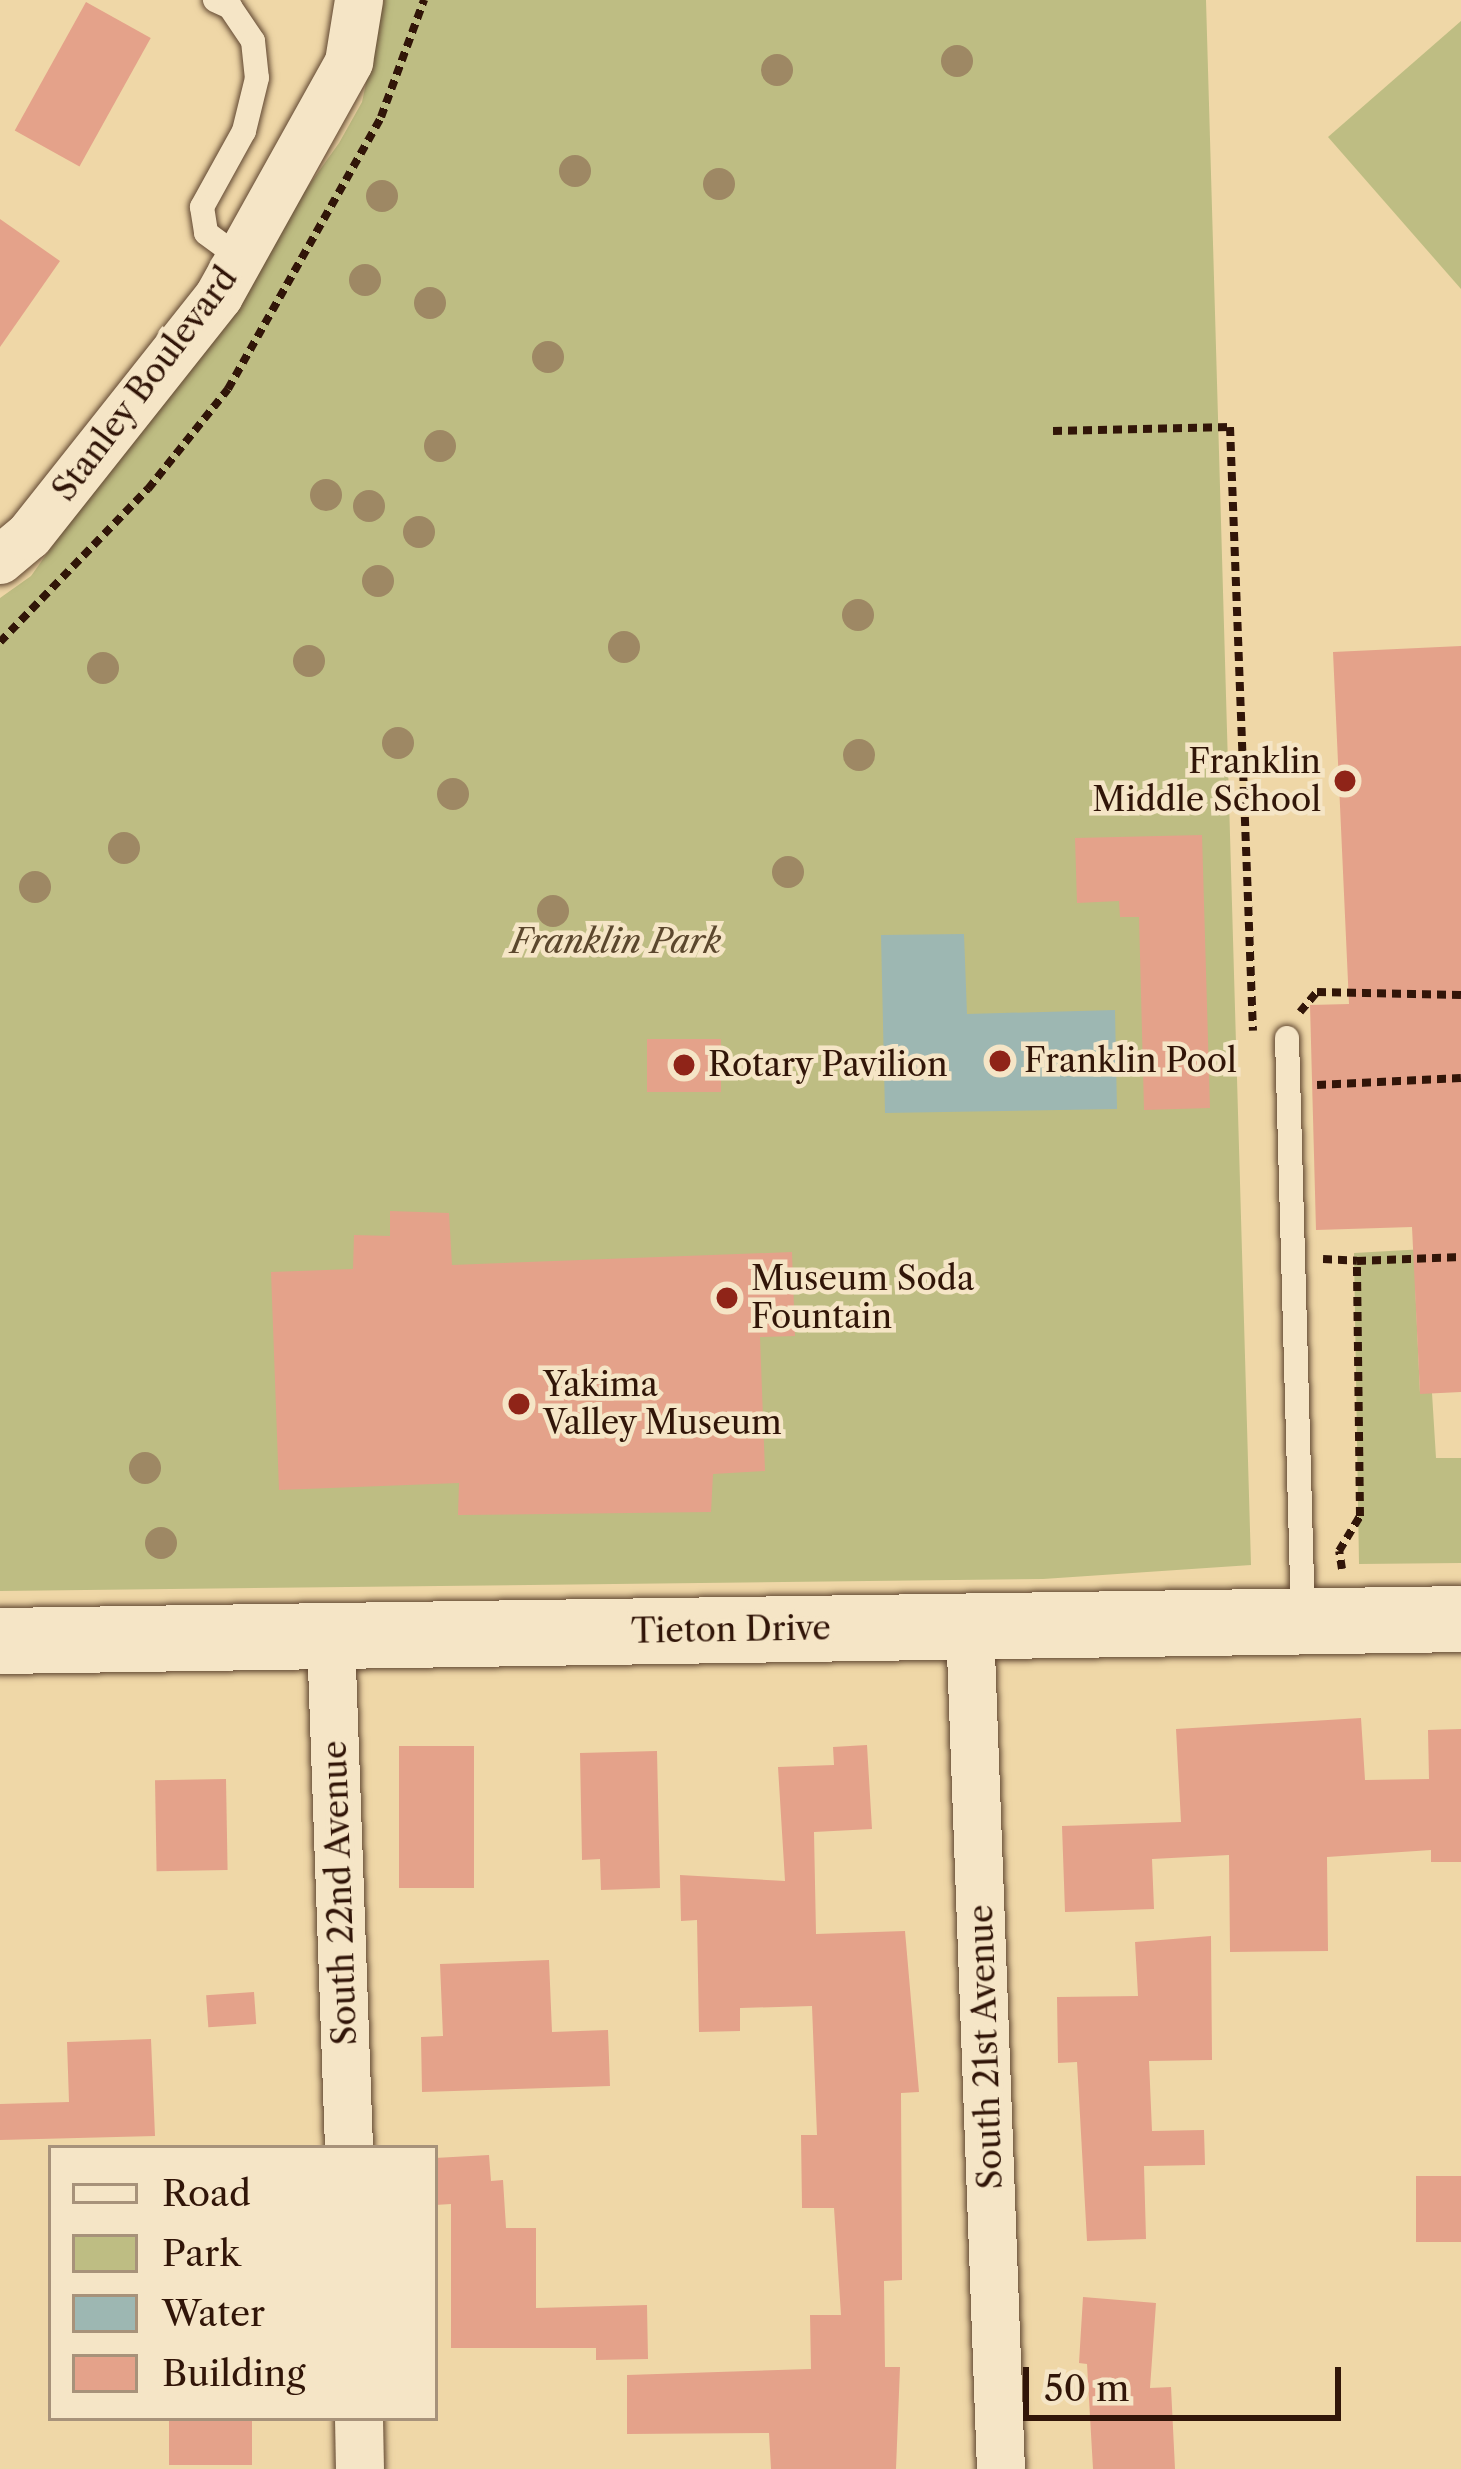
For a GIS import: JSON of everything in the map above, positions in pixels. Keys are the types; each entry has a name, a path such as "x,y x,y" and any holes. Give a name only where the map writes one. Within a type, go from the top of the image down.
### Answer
{"main road":[{"name":"Tieton Drive","path":"0,1641 1461,1619"}],"street":[{"name":"Stanley Boulevard","path":"0,560 44,518 219,296 349,62 359,0"},
{"name":"South 21st Avenue","path":"970,1625 1001,2469"},
{"name":"South 22nd Avenue","path":"331,1637 349,2145"},
{"path":"358,2421 360,2469"}],"lane":[{"path":"215,0 230,7 253,41 257,78 244,131 202,207 206,232 240,257"},
{"path":"1294,1032 1303,1619"}],"path":[{"path":"1053,431 1230,427 1253,1046"},
{"path":"1294,1032 1300,1005 1317,992 1461,995"},
{"path":"1304,1085 1461,1078"},
{"path":"1313,1237 1315,1258 1461,1257"},
{"path":"1358,1261 1360,1516 1339,1551 1343,1572 1366,1571"}],"green space":[{"name":"Franklin Park","path":"384,0 1206,0 1251,1565 1043,1579 0,1591 0,598 31,576 339,143 362,102"},
{"path":"1461,21 1461,289 1328,137"},
{"path":"1461,1247 1415,1282 1420,1393 1432,1393 1436,1458 1461,1458 1461,1563 1359,1564 1354,1253"}],"water":[{"name":"Franklin Pool","path":"964,934 967,1014 1115,1010 1117,1109 885,1113 881,935"}],"building":[{"path":"86,2 151,38 79,166 15,131"},
{"path":"0,219 60,261 0,347"},
{"path":"1461,646 1461,1392 1420,1394 1412,1227 1316,1230 1310,1005 1349,1004 1333,652"},
{"path":"1202,835 1210,1108 1144,1110 1139,917 1120,917 1119,901 1077,903 1075,838"},
{"name":"Rotary Pavilion","path":"647,1039 721,1039 721,1092 647,1092"},
{"name":"Yakima Valley Museum","path":"390,1211 449,1213 452,1265 792,1252 795,1336 760,1337 765,1471 713,1474 711,1512 458,1515 459,1483 279,1490 271,1272 353,1269 354,1235 390,1236"},
{"path":"1361,1718 1365,1780 1429,1779 1428,1730 1461,1729 1461,1862 1431,1862 1431,1850 1327,1857 1328,1951 1230,1952 1229,1855 1152,1859 1154,1909 1065,1912 1062,1826 1181,1822 1176,1729"},
{"path":"867,1745 872,1829 814,1832 816,1934 905,1931 919,2092 901,2093 902,2280 884,2281 885,2367 900,2367 896,2469 771,2469 769,2433 627,2434 627,2375 811,2369 810,2315 841,2315 834,2208 802,2208 801,2135 817,2135 812,2006 740,2008 740,2031 699,2032 697,1920 681,1921 680,1875 785,1881 778,1767 834,1765 833,1747"},
{"path":"399,1746 474,1746 474,1888 399,1888"},
{"path":"657,1751 660,1888 601,1890 600,1859 582,1860 580,1753"},
{"path":"226,1779 228,1870 157,1871 155,1780"},
{"path":"1211,1936 1212,2060 1149,2061 1152,2131 1204,2130 1205,2165 1144,2166 1146,2239 1087,2241 1077,2062 1058,2063 1057,1997 1138,1996 1135,1942"},
{"path":"549,1960 552,2032 608,2030 610,2086 422,2092 421,2037 443,2036 440,1964"},
{"path":"254,1992 256,2024 208,2027 206,1995"},
{"path":"151,2039 155,2136 0,2140 0,2104 69,2102 67,2042"},
{"path":"489,2155 491,2181 503,2180 506,2228 536,2228 536,2308 647,2305 648,2359 596,2360 596,2348 451,2348 451,2204 438,2205 438,2158"},
{"path":"1416,2176 1461,2176 1461,2242 1416,2242"},
{"path":"1083,2297 1156,2303 1150,2388 1171,2387 1175,2469 1093,2469 1087,2364 1079,2363"},
{"path":"169,2421 252,2421 252,2465 169,2465"}],"place":[{"name":"Franklin Middle School","path":"1345,781"},
{"name":"Franklin Pool","path":"1000,1061"},
{"name":"Rotary Pavilion","path":"684,1065"},
{"name":"Museum Soda Fountain","path":"727,1298"},
{"name":"Yakima Valley Museum","path":"519,1404"}]}
